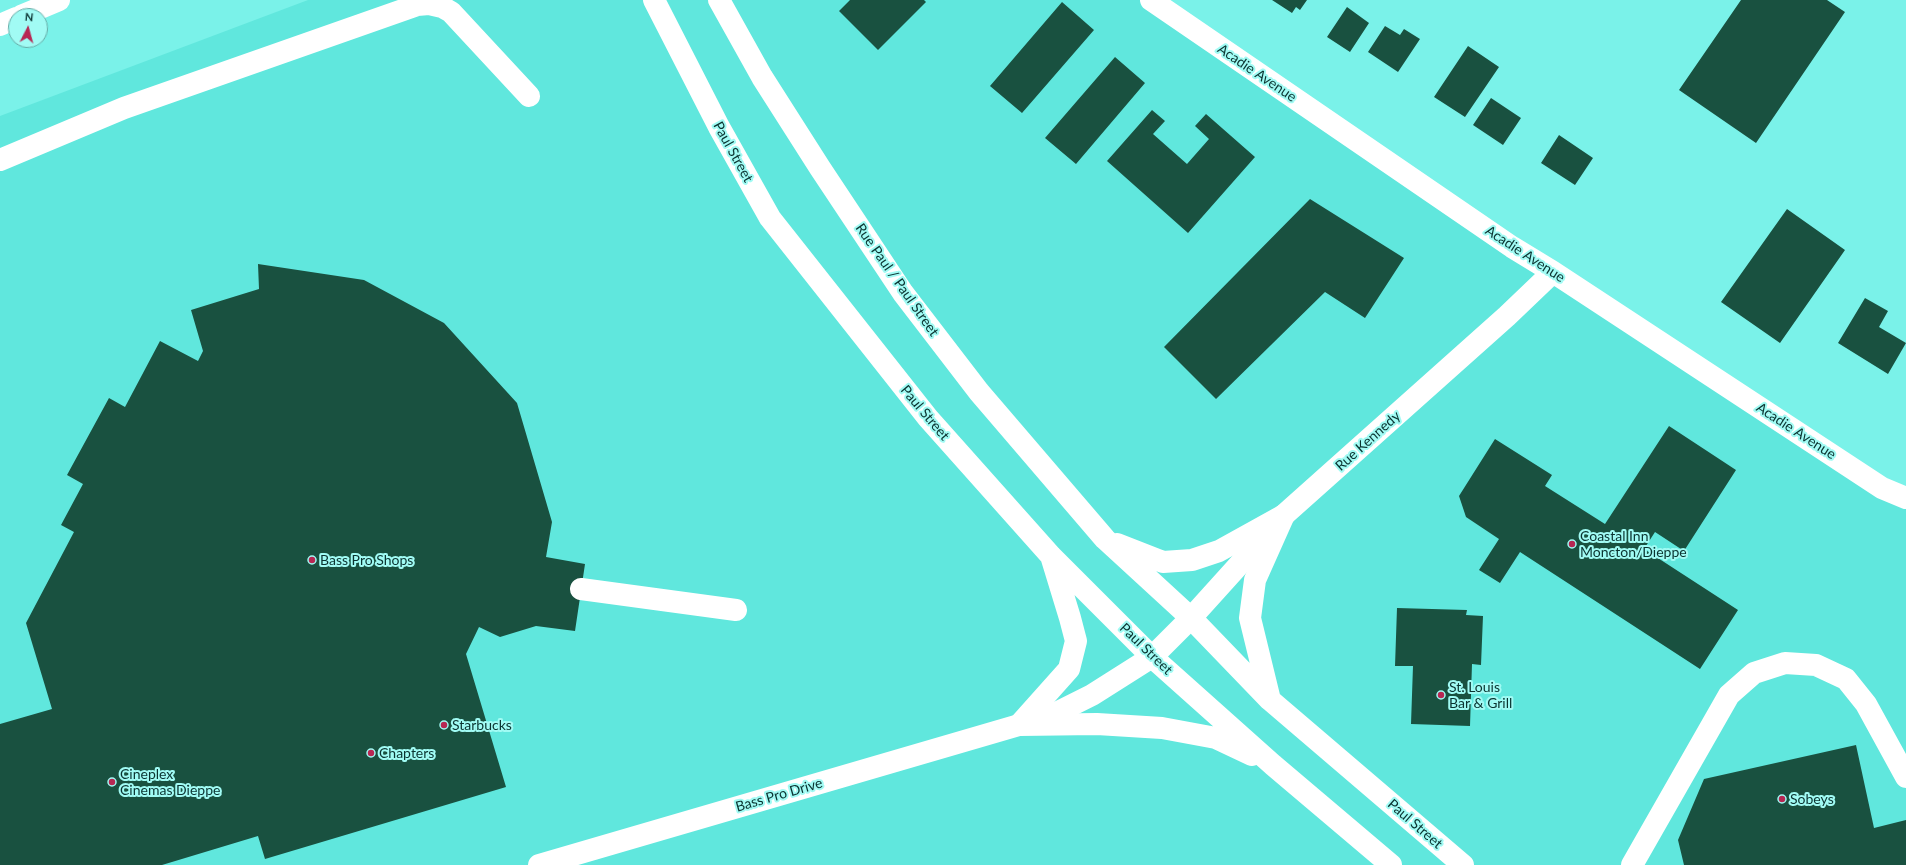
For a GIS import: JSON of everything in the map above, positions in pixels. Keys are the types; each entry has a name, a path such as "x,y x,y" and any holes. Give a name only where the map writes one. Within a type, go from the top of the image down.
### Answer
{"main road":[{"path":"40,8 59,0"},
{"name":"Paul Street","path":"654,0 719,127 770,218 928,418 1051,556 1152,657 1273,765"},
{"name":"Rue Paul / Paul Street","path":"718,0 774,97 903,292 979,392 1105,538"},
{"name":"Acadie Avenue","path":"1151,0 1512,247 1553,272 1882,488 1906,498"},
{"path":"0,160 124,108 416,4 436,6 451,12 529,96"},
{"name":"Rue Kennedy","path":"1019,725 1058,712 1092,695 1152,657 1191,618 1284,515 1507,316 1553,272"},
{"path":"1105,538 1163,562 1192,560 1219,551 1284,515"},
{"path":"1270,700 1250,618 1255,580 1284,515"},
{"name":"Paul Street","path":"1105,538 1191,618 1270,700 1463,865"},
{"path":"1019,725 1069,669 1076,642 1051,556"},
{"path":"581,589 736,610"},
{"path":"1632,865 1686,767 1729,695 1754,673 1760,671 1785,664 1816,665 1846,679 1866,704 1906,777"},
{"path":"1019,725 1097,724 1162,728 1216,738 1273,765 1390,865"},
{"name":"Bass Pro Drive","path":"539,865 1019,725"}],"shaded area":[{"path":"308,0 1151,0 1906,498 1906,865 0,865 0,116"}],"building":[{"path":"850,0 924,0 926,2 878,50 839,11"},
{"path":"1272,0 1307,0 1300,10 1296,7 1292,13"},
{"path":"1741,0 1827,0 1845,12 1756,143 1679,90"},
{"path":"1062,2 1094,30 1022,113 990,86"},
{"path":"1347,7 1369,23 1350,52 1327,37"},
{"path":"1385,26 1400,35 1404,29 1420,39 1398,72 1368,52"},
{"path":"1468,46 1499,67 1465,117 1434,97"},
{"path":"1115,57 1145,83 1076,164 1045,138"},
{"path":"1491,98 1521,118 1503,145 1473,125"},
{"path":"1152,110 1165,121 1153,134 1187,164 1209,139 1195,126 1206,114 1255,157 1188,233 1107,161"},
{"path":"1559,135 1593,158 1575,185 1541,163"},
{"path":"1310,199 1404,258 1365,318 1325,292 1216,399 1164,347"},
{"path":"1787,209 1845,250 1780,343 1721,302"},
{"name":"Bass Pro Shops","path":"258,264 364,280 444,323 517,403 552,522 546,557 585,564 575,631 536,626 500,637 479,627 466,654 506,787 265,859 258,836 162,865 0,865 0,724 52,709 26,623 74,532 61,525 83,484 67,475 109,398 125,407 160,341 198,361 203,351 191,310 259,289"},
{"path":"1865,298 1888,311 1879,327 1906,343 1888,374 1838,343"},
{"name":"Coastal Inn Moncton/Dieppe","path":"1669,426 1736,470 1684,551 1655,532 1644,549 1738,610 1700,669 1520,552 1500,583 1479,570 1499,539 1466,517 1459,496 1495,439 1552,475 1545,486 1605,524"},
{"name":"St. Louis Bar & Grill","path":"1397,608 1467,610 1466,615 1483,616 1481,665 1472,664 1470,726 1411,724 1413,666 1395,666"},
{"name":"Sobeys","path":"1856,745 1874,828 1906,820 1906,865 1684,865 1678,840 1704,779"}],"place":[{"name":"Coastal Inn Moncton/Dieppe","path":"1572,544"},
{"name":"Bass Pro Shops","path":"312,560"},
{"name":"St. Louis Bar & Grill","path":"1441,695"},
{"name":"Starbucks","path":"444,725"},
{"name":"Chapters","path":"371,753"},
{"name":"Cineplex Cinemas Dieppe","path":"112,782"},
{"name":"Sobeys","path":"1782,799"}]}
